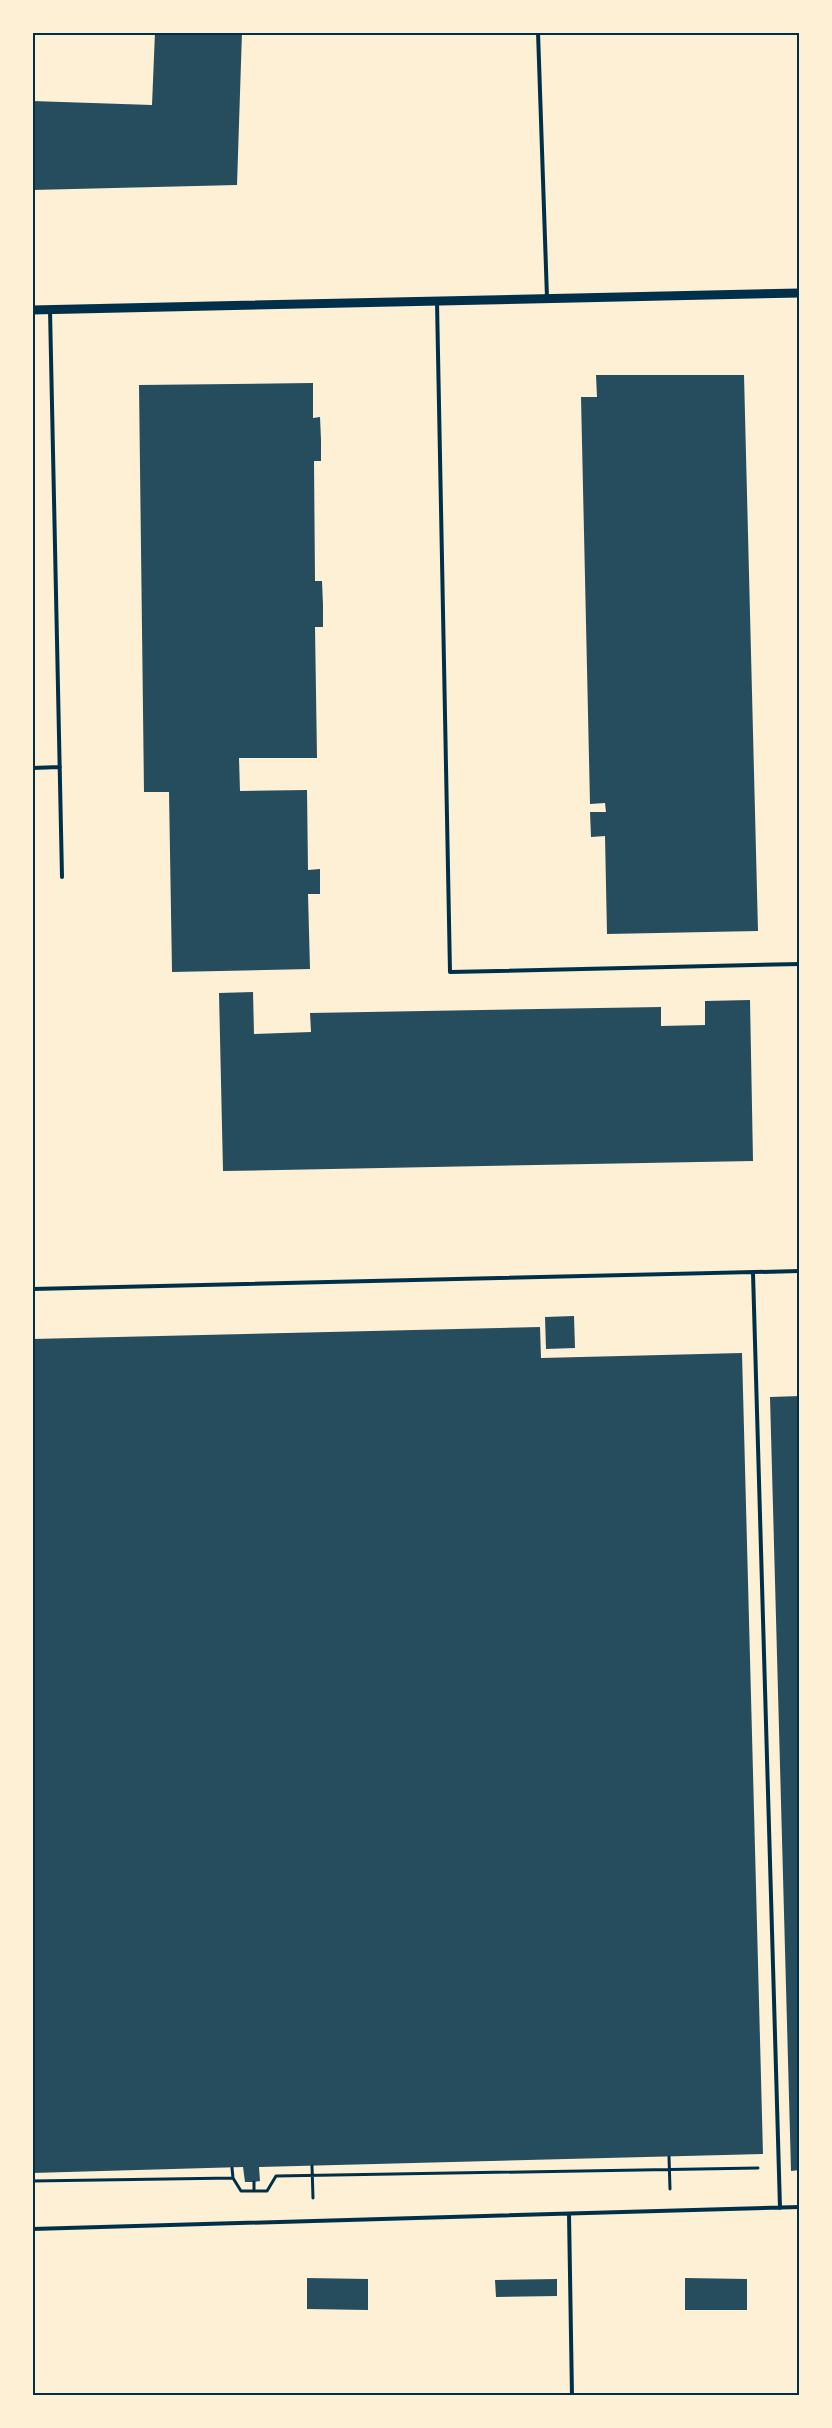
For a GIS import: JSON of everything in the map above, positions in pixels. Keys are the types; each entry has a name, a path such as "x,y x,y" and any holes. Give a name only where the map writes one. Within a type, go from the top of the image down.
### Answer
{"street":[{"path":"32,310 800,293"}],"lane":[{"path":"538,32 547,300"},
{"path":"437,302 450,972 800,964"},
{"path":"50,310 62,877"},
{"path":"32,768 60,767"},
{"path":"32,1289 800,1271"},
{"path":"753,1272 780,2208"},
{"path":"32,2229 800,2207"},
{"path":"569,2214 572,2396"}],"path":[{"path":"232,2168 233,2178 241,2191 267,2191 276,2176 778,2167"},
{"path":"32,2181 233,2178"},
{"path":"254,2182 254,2191"}],"building":[{"path":"155,32 242,32 237,185 32,190 32,101 152,105"},
{"path":"596,375 744,375 758,931 607,934 605,836 591,837 590,812 606,812 605,803 590,804 581,397 597,397"},
{"path":"313,383 313,418 320,417 321,440 321,461 314,461 315,581 322,581 323,605 323,627 315,627 317,758 239,758 240,791 307,790 308,870 320,869 320,894 308,894 310,969 172,972 169,792 144,792 139,385"},
{"path":"253,992 254,1034 311,1032 310,1013 661,1007 661,1026 705,1025 705,1001 750,1000 753,1161 223,1171 219,993"},
{"path":"32,1172 34,1172 35,1207 32,1207"},
{"path":"574,1316 575,1348 546,1349 545,1317"},
{"path":"540,1327 541,1358 742,1353 763,2154 259,2167 260,2181 254,2182 245,2182 243,2167 32,2173 32,1339"},
{"path":"800,1396 800,2170 791,2171 770,1397"},
{"path":"307,2278 368,2279 368,2310 307,2309"},
{"path":"685,2278 747,2279 747,2310 685,2310"},
{"path":"557,2279 557,2296 496,2297 495,2280"}]}
